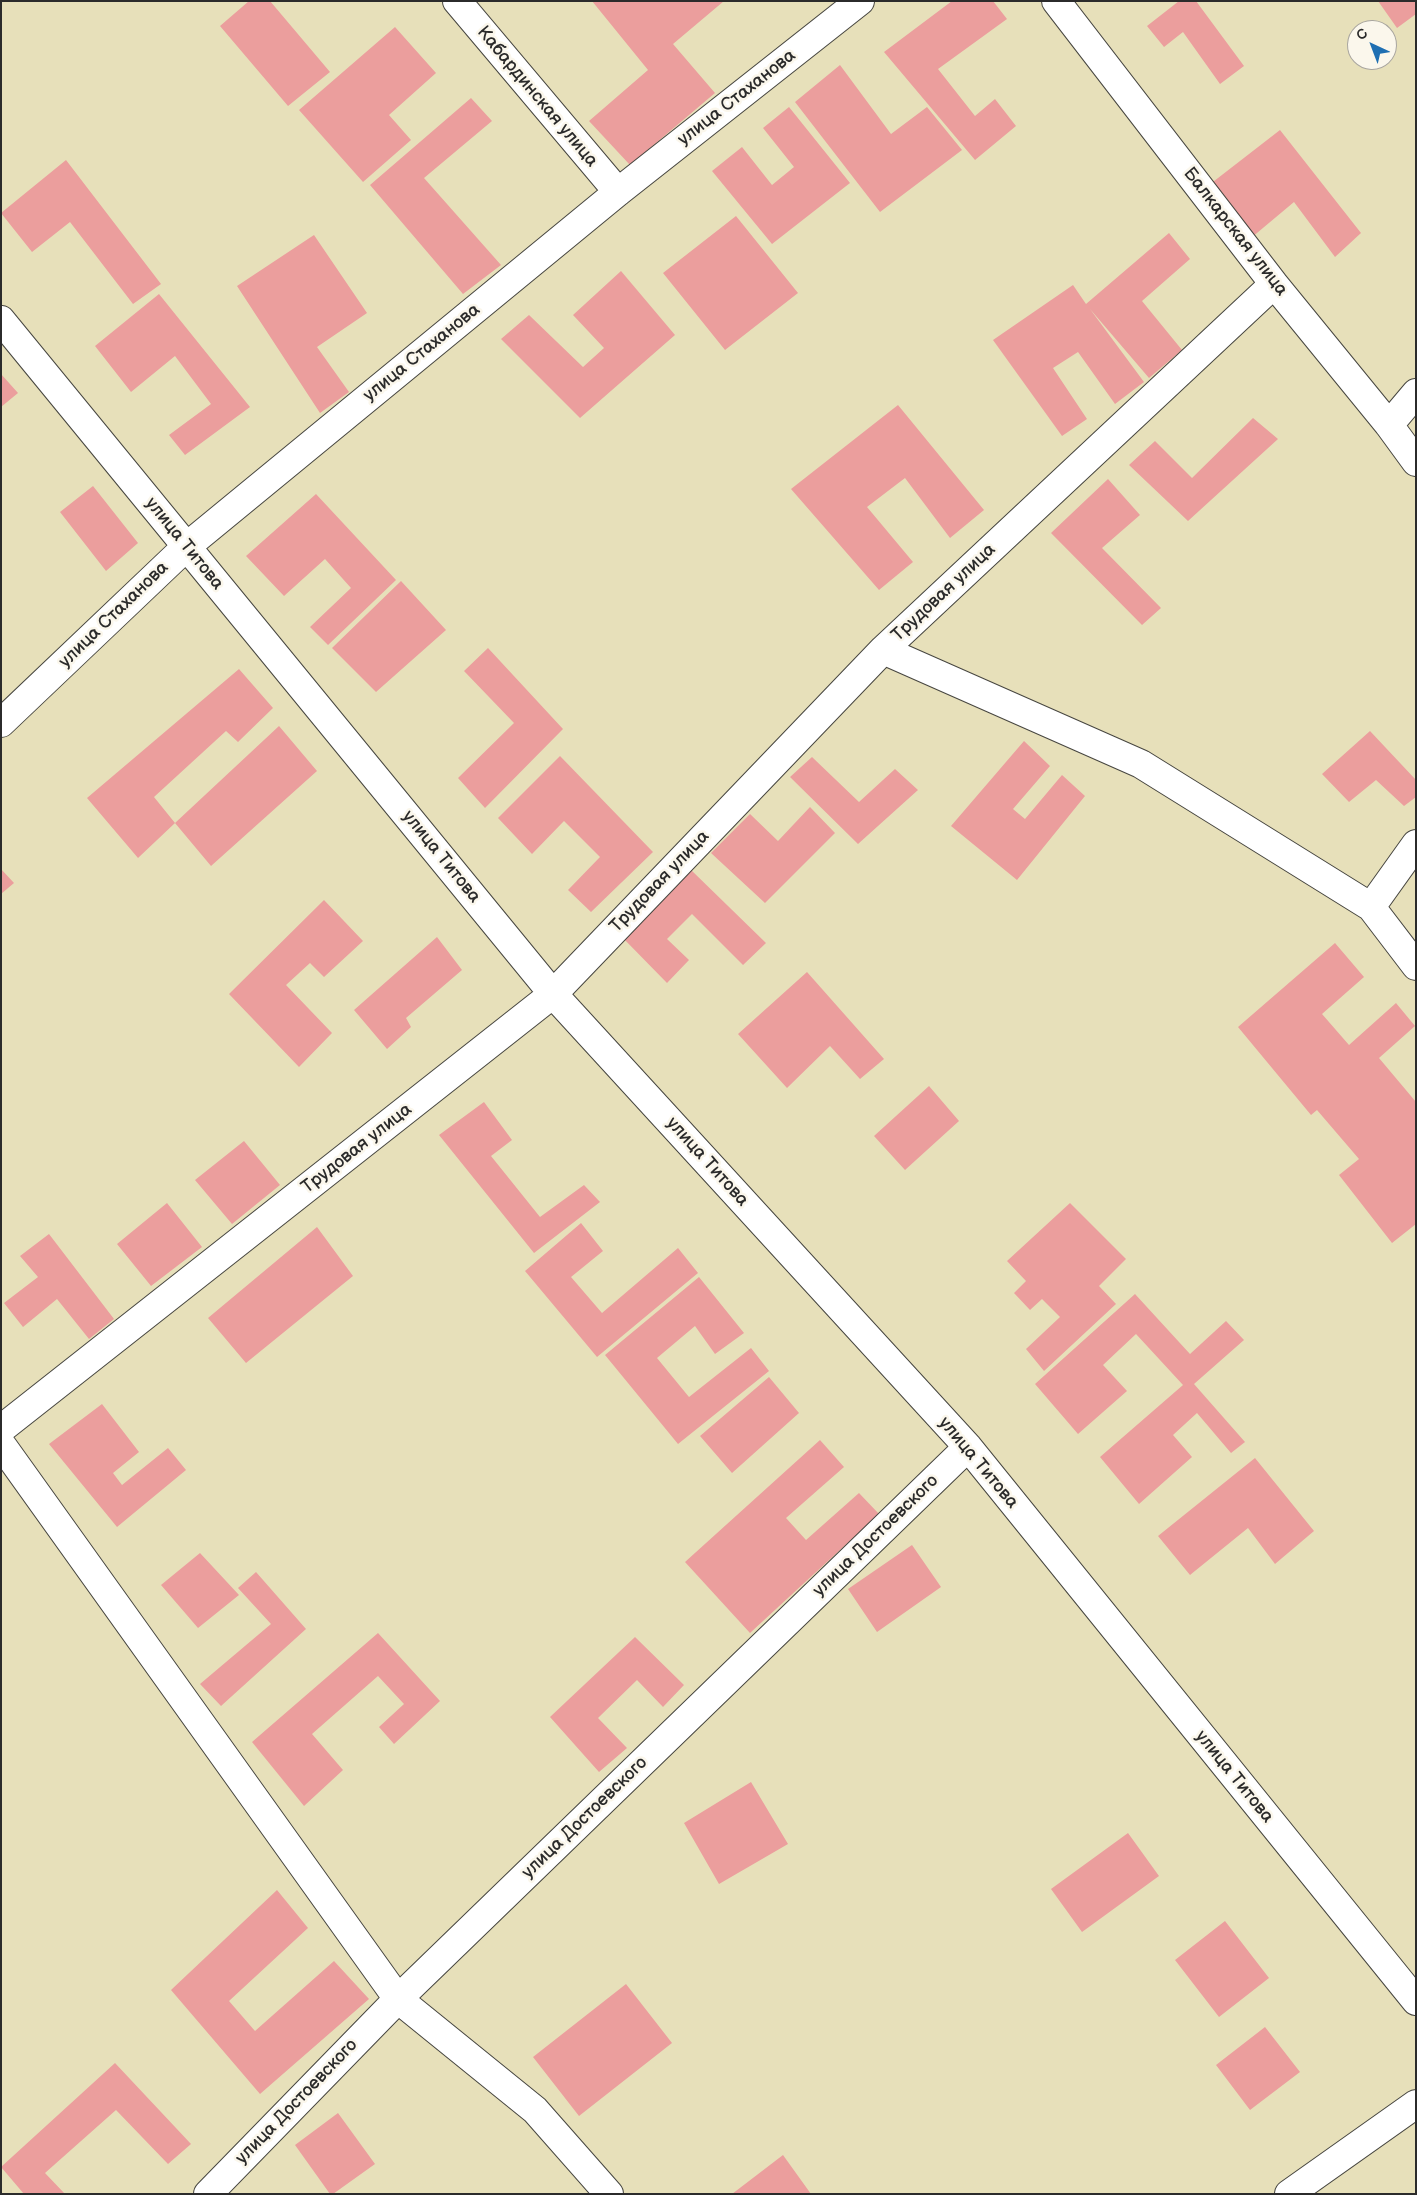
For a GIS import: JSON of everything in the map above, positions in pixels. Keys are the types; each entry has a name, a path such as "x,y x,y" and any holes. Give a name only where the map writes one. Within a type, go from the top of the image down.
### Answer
{"street":[{"name":"Кабардинская улица","path":"457,1 618,192"},
{"name":"улица Стаханова","path":"1,723 186,547 618,192 860,1"},
{"name":"Балкарская улица","path":"1056,1 1274,284 1389,425 1416,462"},
{"name":"Трудовая улица","path":"1,1429 553,994 883,650 1274,284"},
{"name":"улица Титова","path":"1,320 553,994 968,1447 1416,2001"},
{"path":"1389,425 1416,394"},
{"path":"883,650 1141,764 1371,906 1416,966"},
{"path":"1371,906 1416,844"},
{"path":"1,1444 398,1999 535,2110 609,2194"},
{"name":"улица Достоевского","path":"208,2194 398,1999 968,1447"},
{"path":"1289,2194 1416,2104"}],"building":[{"path":"249,1 270,1 330,72 288,106 220,26"},
{"path":"592,1 724,1 673,44 715,93 630,165 589,121 648,70"},
{"path":"952,1 993,1 1007,19 938,69 975,116 995,99 1016,126 975,160 884,52"},
{"path":"1179,1 1196,1 1244,66 1220,84 1183,32 1164,47 1147,26"},
{"path":"1378,1 1416,1 1416,14 1397,28 1397,20 1391,20"},
{"path":"395,27 436,73 389,115 411,140 363,182 299,110"},
{"path":"840,65 891,134 927,107 962,150 880,212 795,102"},
{"path":"471,98 492,121 424,178 501,265 463,294 370,185"},
{"path":"789,107 850,183 772,244 712,171 742,147 772,185 794,167 763,128"},
{"path":"1280,130 1361,233 1335,257 1294,202 1251,238 1209,185"},
{"path":"66,160 161,284 133,304 70,222 32,252 1,213"},
{"path":"736,216 798,293 725,350 663,273"},
{"path":"1169,233 1190,259 1142,301 1182,350 1149,378 1090,309 1144,382 1115,404 1078,352 1053,368 1087,419 1062,436 993,340 1073,285 1086,304"},
{"path":"314,235 367,313 317,347 349,392 320,413 237,286"},
{"path":"621,271 675,335 580,418 501,339 529,315 583,367 604,348 573,315"},
{"path":"159,294 250,407 185,455 169,435 211,404 175,356 131,392 95,346"},
{"path":"1,374 18,393 1,407"},
{"path":"898,405 984,510 950,538 905,478 867,507 913,562 879,590 791,489"},
{"path":"1253,418 1278,439 1188,521 1129,465 1155,441 1192,478"},
{"path":"1108,479 1140,515 1102,548 1161,608 1142,625 1051,533"},
{"path":"93,486 138,543 106,571 60,512"},
{"path":"316,494 396,580 328,645 310,627 351,588 325,559 284,596 246,556"},
{"path":"401,581 446,630 376,692 332,648"},
{"path":"488,648 563,729 485,808 458,778 514,723 464,671"},
{"path":"239,669 273,708 238,742 226,731 154,797 175,823 138,858 87,798"},
{"path":"279,726 317,771 211,866 175,823"},
{"path":"1370,731 1416,780 1416,797 1404,806 1376,780 1349,802 1322,774"},
{"path":"1024,741 1050,766 1013,809 1025,819 1062,775 1085,796 1017,880 951,826"},
{"path":"560,756 653,852 591,912 568,890 600,857 564,821 532,854 498,818"},
{"path":"812,757 859,802 895,769 918,790 858,844 790,777"},
{"path":"810,807 835,833 765,903 711,853 750,814 778,841"},
{"path":"689,868 766,943 743,965 692,914 667,939 689,960 667,983 621,936"},
{"path":"1,869 14,883 1,894"},
{"path":"324,900 363,941 324,977 310,963 286,985 332,1033 299,1067 229,994"},
{"path":"437,937 462,970 406,1018 411,1027 387,1049 354,1010"},
{"path":"1335,943 1364,977 1322,1014 1349,1045 1396,1003 1415,1026 1379,1058 1416,1102 1416,1224 1392,1243 1339,1175 1359,1159 1317,1110 1311,1115 1238,1027"},
{"path":"807,972 884,1059 860,1079 830,1046 787,1088 738,1034"},
{"path":"929,1086 959,1121 905,1170 874,1136"},
{"path":"484,1102 512,1140 491,1156 540,1217 584,1185 600,1202 534,1253 439,1135"},
{"path":"244,1141 280,1185 232,1224 195,1180"},
{"path":"167,1203 202,1247 151,1286 117,1244"},
{"path":"1070,1203 1126,1259 1099,1286 1116,1304 1044,1371 1026,1349 1060,1317 1042,1299 1030,1310 1014,1293 1026,1281 1007,1261"},
{"path":"581,1223 603,1251 571,1277 602,1313 678,1248 698,1273 597,1357 525,1271"},
{"path":"317,1227 353,1276 246,1363 208,1318"},
{"path":"49,1234 114,1319 89,1339 57,1299 23,1327 4,1303 38,1277 20,1256"},
{"path":"699,1277 744,1333 715,1354 695,1326 657,1358 689,1397 751,1348 769,1371 678,1444 605,1355"},
{"path":"1135,1294 1190,1354 1226,1321 1244,1340 1194,1384 1245,1442 1231,1453 1197,1413 1173,1435 1192,1457 1139,1504 1100,1457 1183,1385 1136,1334 1103,1365 1127,1391 1078,1434 1035,1384"},
{"path":"769,1377 799,1413 732,1473 700,1436"},
{"path":"102,1404 139,1452 113,1473 122,1485 168,1448 186,1470 117,1527 49,1444"},
{"path":"820,1440 844,1467 786,1518 806,1540 859,1493 879,1514 750,1633 685,1562"},
{"path":"1255,1458 1314,1531 1275,1564 1248,1528 1190,1575 1158,1536"},
{"path":"912,1545 941,1587 877,1632 848,1589"},
{"path":"200,1553 239,1595 198,1628 161,1585"},
{"path":"256,1572 306,1629 221,1706 200,1684 271,1624 238,1588"},
{"path":"378,1633 440,1701 394,1744 379,1727 404,1704 378,1676 312,1734 343,1770 304,1806 252,1742"},
{"path":"635,1637 684,1685 663,1707 637,1680 598,1718 627,1748 599,1772 550,1717"},
{"path":"751,1782 788,1844 719,1884 684,1823"},
{"path":"1128,1833 1159,1876 1082,1932 1051,1889"},
{"path":"277,1890 308,1928 229,2001 255,2031 334,1961 369,1999 260,2094 171,1990"},
{"path":"1225,1921 1269,1978 1219,2017 1175,1960"},
{"path":"626,1984 672,2043 579,2116 533,2057"},
{"path":"1265,2027 1300,2072 1250,2110 1216,2065"},
{"path":"115,2063 191,2144 168,2164 116,2110 45,2173 65,2194 24,2194 1,2167"},
{"path":"338,2113 375,2164 333,2194 330,2194 295,2145"},
{"path":"783,2155 811,2194 732,2194"}]}
